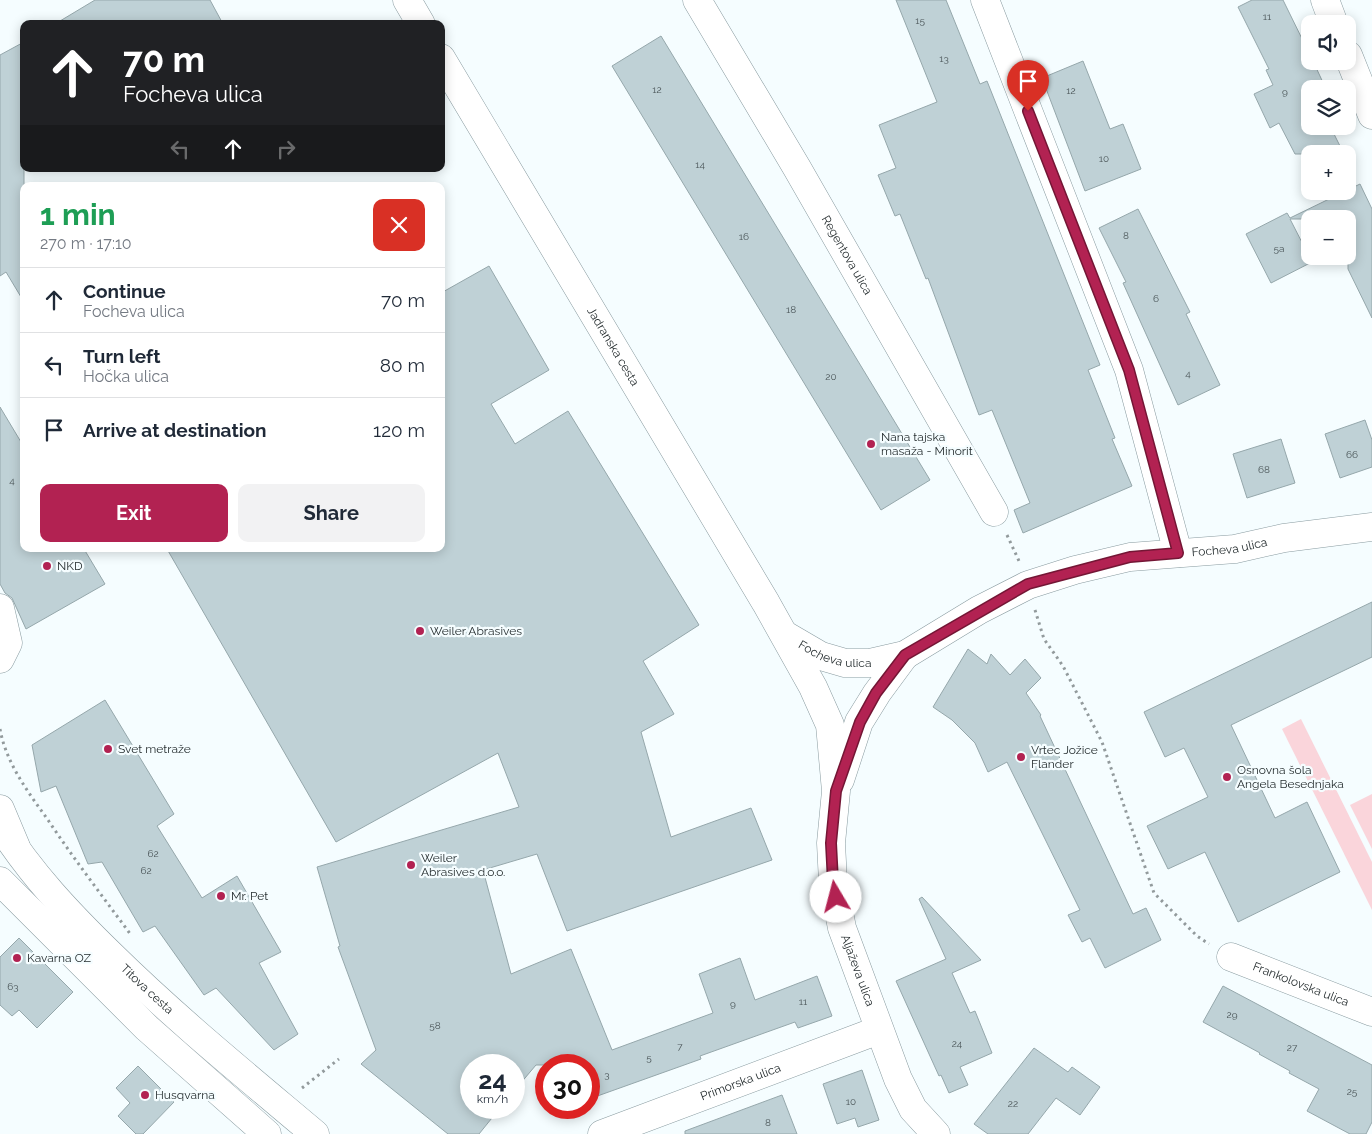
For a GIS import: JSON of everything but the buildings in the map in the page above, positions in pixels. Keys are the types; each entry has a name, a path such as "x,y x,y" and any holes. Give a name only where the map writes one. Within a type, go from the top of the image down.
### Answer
{"street":[{"path":"407,0 419,20"},
{"name":"Regentova ulica","path":"697,0 797,168 994,512"},
{"path":"984,0 1129,370 1178,553"},
{"path":"1324,0 1330,15"},
{"name":"Jadranska cesta","path":"445,65 785,635"},
{"path":"1354,70 1372,114"},
{"name":"Focheva ulica","path":"785,635 821,656 845,663 870,663 905,655 1028,584 1130,557 1235,549 1284,538 1372,527"},
{"path":"0,608 2,649"},
{"name":"Aljaževa ulica","path":"785,635 813,687 830,725 836,791 831,843 833,882 842,928 898,1079 913,1109 936,1134"},
{"name":"Aljaževa ulica","path":"836,791 860,722 876,693 905,655"},
{"path":"0,809 21,857"},
{"name":"Titova cesta","path":"0,825 21,857 66,911 164,1008 315,1134"},
{"path":"0,881 147,1028 267,1134"},
{"name":"Frankolovska ulica","path":"1231,957 1372,1012"},
{"name":"Primorska ulica","path":"602,1134 879,1030"}],"path":[{"path":"994,512 1013,546 1020,564"},
{"path":"1035,607 1044,639 1063,666 1102,742 1154,893 1197,936 1231,957"},
{"path":"0,729 2,742 19,778 69,851 137,942"},
{"path":"300,1089 339,1059"}],"shaded area":[{"path":"1301,719 1372,862 1372,910 1282,729"},
{"path":"1372,794 1372,849 1350,805"}],"place":[{"name":"Nana tajska masaža - Minorit","path":"871,444"},
{"name":"NKD","path":"47,566"},
{"name":"Weiler Abrasives","path":"420,631"},
{"name":"Svet metraže","path":"108,749"},
{"name":"Vrtec Jožice Flander","path":"1021,757"},
{"name":"Osnovna šola Angela Besednjaka","path":"1227,777"},
{"name":"Weiler Abrasives d.o.o.","path":"411,865"},
{"name":"Mr. Pet","path":"221,896"},
{"name":"Kavarna OZ","path":"17,958"},
{"name":"Husqvarna","path":"145,1095"}],"route":[{"path":"836,897 833,882 831,843 836,791 860,722 876,693 905,655 979,610 1028,584 1075,570 1130,557 1178,553 1129,370 1028,111"}]}
